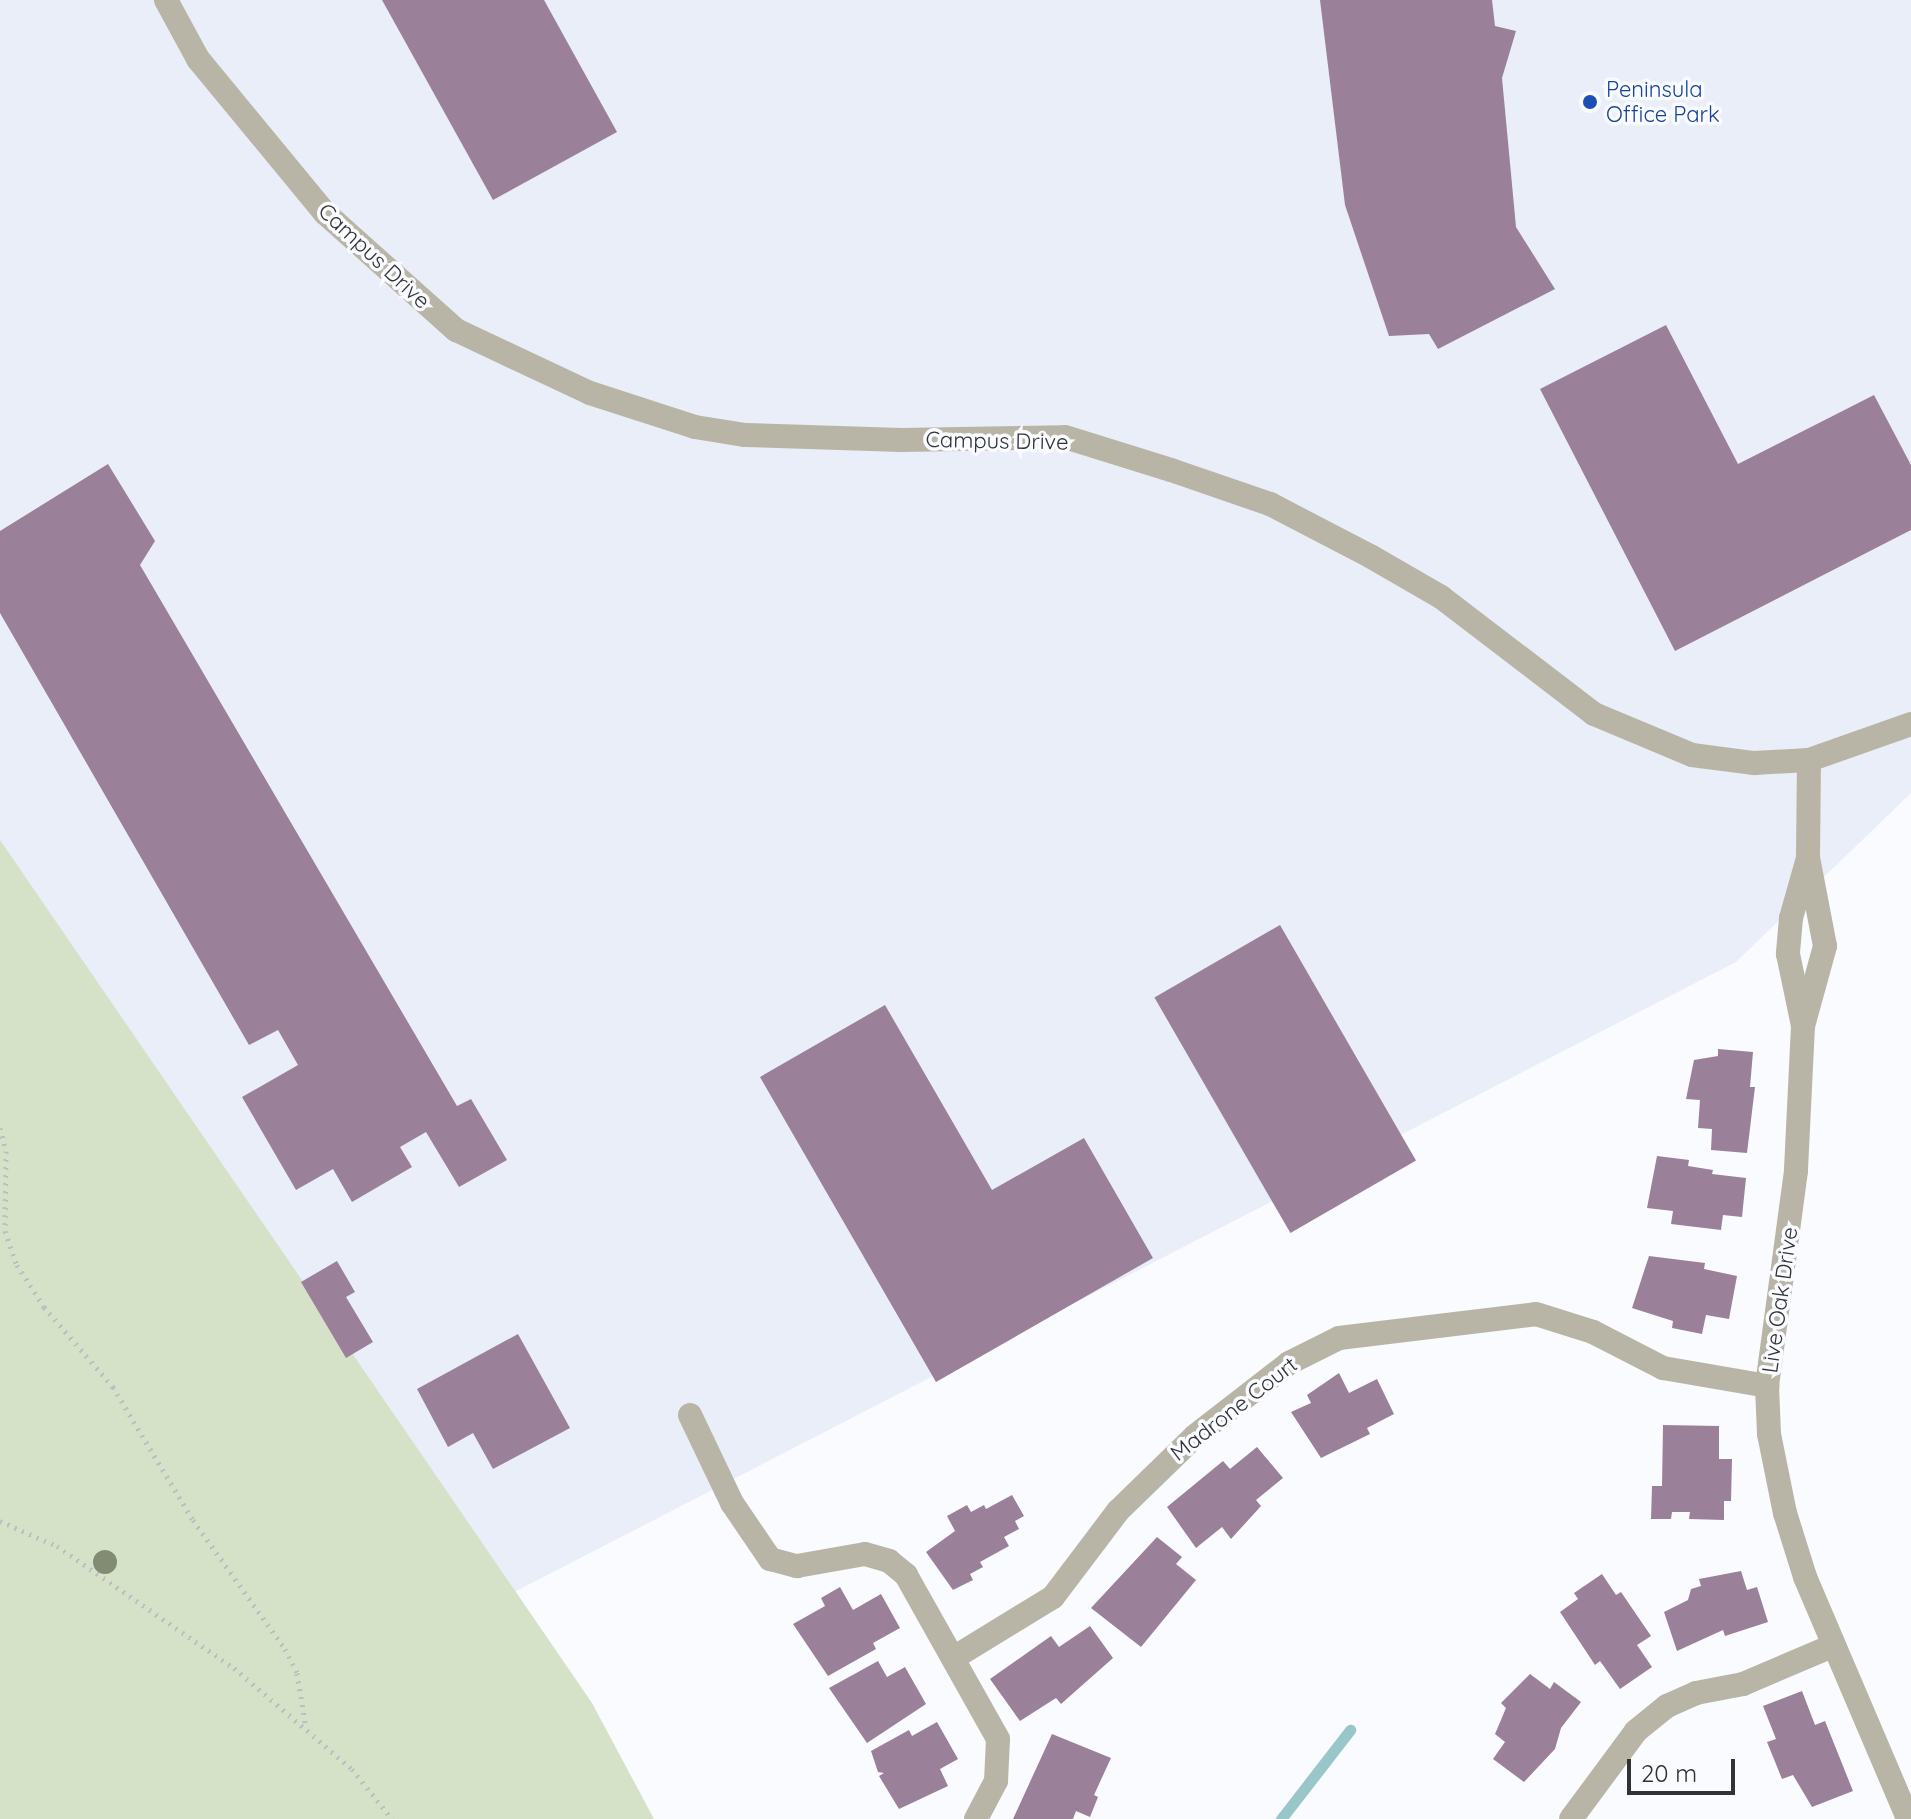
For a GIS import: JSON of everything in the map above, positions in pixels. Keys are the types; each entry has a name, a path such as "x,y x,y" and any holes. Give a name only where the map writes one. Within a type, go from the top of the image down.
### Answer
{"street":[{"name":"Campus Drive","path":"166,0 198,59 325,213 456,330 590,393 695,427 745,435 901,440 1065,437 1270,504 1441,597 1570,699 1623,730 1711,759 1809,760 1911,724"},
{"name":"Live Oak Drive","path":"1809,760 1808,858 1791,918 1788,954 1803,1026 1792,1229 1767,1386 1769,1434 1785,1513 1832,1646 1865,1707 1908,1819"},
{"path":"1803,1026 1825,946 1808,858"},
{"name":"Madrone Court","path":"955,1657 1053,1597 1118,1511 1195,1436 1289,1363 1339,1338 1536,1314 1593,1332 1663,1368 1767,1386"},
{"path":"690,1415 732,1503 762,1553 776,1563 797,1566 854,1553 896,1565 994,1725 1000,1753 991,1798 976,1819"},
{"path":"1571,1819 1636,1731 1667,1706 1743,1684 1832,1646"}],"path":[{"path":"0,1128 6,1151 5,1231 17,1265 44,1307 113,1387 160,1470 285,1649 297,1673 306,1728"},
{"path":"0,1521 41,1536 234,1668 352,1769 392,1819"}],"shaded area":[{"path":"0,0 1911,0 1911,793 1736,962 466,1617 0,859"}],"green space":[{"path":"0,840 592,1703 654,1819 0,1819"}],"building":[{"path":"382,0 544,0 617,132 493,200"},
{"path":"1320,0 1492,0 1495,26 1516,31 1502,78 1516,227 1555,289 1438,349 1429,334 1389,336 1345,205"},
{"path":"1666,325 1738,464 1874,395 1911,465 1911,530 1675,651 1540,389"},
{"path":"108,464 155,541 140,565 457,1106 471,1099 507,1160 459,1187 426,1132 400,1147 412,1167 352,1202 333,1169 296,1190 242,1097 298,1065 278,1030 249,1045 0,613 0,531"},
{"path":"1280,925 1416,1161 1290,1233 1154,997"},
{"path":"885,1005 992,1190 1084,1138 1153,1258 936,1382 760,1077"},
{"path":"1718,1049 1753,1052 1750,1087 1755,1087 1747,1153 1711,1150 1712,1129 1698,1128 1700,1100 1686,1099 1694,1060 1718,1056"},
{"path":"1657,1156 1689,1160 1688,1166 1713,1170 1712,1174 1746,1178 1742,1217 1723,1215 1721,1230 1671,1224 1673,1211 1647,1208"},
{"path":"1649,1256 1705,1263 1704,1269 1737,1276 1729,1319 1706,1315 1702,1334 1672,1328 1673,1321 1632,1308"},
{"path":"337,1261 355,1292 346,1297 373,1342 346,1358 301,1282"},
{"path":"518,1334 570,1428 493,1469 473,1433 448,1447 417,1389"},
{"path":"1339,1373 1349,1393 1377,1379 1394,1414 1367,1428 1370,1434 1321,1458 1291,1412 1311,1403 1307,1395"},
{"path":"1663,1425 1719,1426 1719,1459 1732,1459 1731,1501 1724,1501 1724,1520 1689,1519 1690,1512 1672,1512 1671,1519 1651,1519 1652,1486 1662,1486"},
{"path":"1257,1447 1283,1478 1256,1500 1261,1506 1231,1539 1222,1527 1196,1548 1167,1507 1223,1461 1230,1469"},
{"path":"1012,1495 1024,1516 1015,1521 1019,1529 1004,1537 1009,1546 980,1562 983,1567 970,1574 973,1580 953,1590 926,1552 955,1531 947,1516 967,1505 971,1512 984,1505 986,1509"},
{"path":"1157,1537 1182,1557 1176,1564 1196,1580 1141,1647 1091,1608"},
{"path":"1741,1571 1747,1590 1757,1587 1768,1622 1725,1636 1723,1630 1677,1651 1664,1612 1688,1600 1691,1589 1701,1586 1699,1579"},
{"path":"1602,1574 1616,1595 1621,1592 1651,1636 1637,1645 1652,1667 1620,1689 1600,1661 1595,1665 1560,1612 1578,1599 1574,1593"},
{"path":"840,1587 853,1610 881,1594 900,1628 873,1643 876,1649 828,1676 793,1624 825,1606 821,1598"},
{"path":"1090,1626 1113,1658 1061,1704 1056,1698 1020,1721 990,1679 1051,1636 1059,1647"},
{"path":"878,1661 887,1677 905,1667 926,1704 867,1743 829,1688"},
{"path":"1530,1674 1550,1689 1554,1682 1581,1702 1561,1728 1555,1749 1524,1782 1493,1759 1505,1742 1495,1734 1506,1708 1501,1703"},
{"path":"1802,1691 1815,1725 1825,1721 1853,1791 1812,1807 1793,1775 1782,1779 1767,1742 1776,1739 1763,1706"},
{"path":"937,1722 958,1759 940,1769 948,1786 899,1809 879,1776 884,1773 878,1772 871,1751 909,1730 912,1736"},
{"path":"1052,1734 1111,1758 1094,1795 1098,1797 1090,1817 1076,1811 1073,1819 1013,1819"}],"waterway":[{"path":"1281,1819 1350,1730"}],"place":[{"name":"Peninsula Office Park","path":"1590,102"}]}
